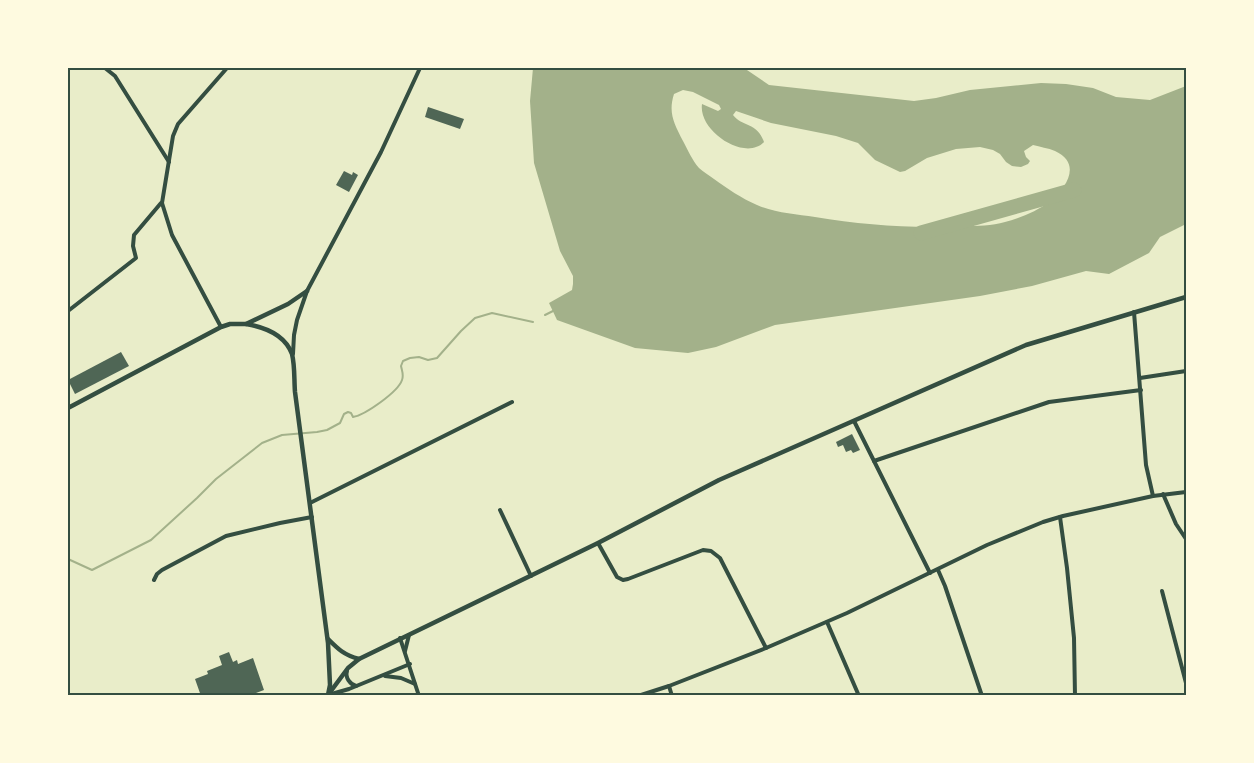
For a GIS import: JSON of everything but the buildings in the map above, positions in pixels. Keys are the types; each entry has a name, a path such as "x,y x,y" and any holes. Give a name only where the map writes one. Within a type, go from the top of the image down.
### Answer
{"main road":[{"path":"246,324 288,304 307,291"},
{"path":"326,695 358,659 598,543 719,480 1026,345 1186,297"},
{"path":"68,408 230,324 246,324 266,329 282,339 289,348 293,360 295,392 328,639 330,685 326,695"},
{"path":"328,639 346,656 358,659"}],"street":[{"path":"105,68 115,76 169,162"},
{"path":"221,327 172,235 162,203 173,136 178,124 227,68"},
{"path":"293,360 295,328 307,291 381,152 420,68"},
{"path":"68,311 136,258 133,246 134,235 162,203"},
{"path":"1134,312 1146,465 1153,496"},
{"path":"1140,378 1186,371"},
{"path":"874,461 1049,402 1141,390"},
{"path":"310,503 512,402"},
{"path":"854,421 930,573"},
{"path":"638,696 669,686 827,622 1024,529 1060,517 1163,494 1186,492"},
{"path":"1163,494 1176,524 1186,539"},
{"path":"500,510 531,576"},
{"path":"154,580 162,570 226,536 312,517"},
{"path":"1060,517 1074,638 1075,696"},
{"path":"598,543 617,577 623,580 703,550 711,551 720,558 766,648"},
{"path":"938,570 982,696"},
{"path":"1162,591 1186,683"},
{"path":"827,622 859,696"},
{"path":"405,652 410,635"},
{"path":"400,638 419,696"},
{"path":"326,695 356,686 410,664"},
{"path":"348,668 346,674 348,679 356,686"},
{"path":"383,676 401,678 416,685"},
{"path":"669,686 672,696"}],"shaded area":[{"path":"533,68 744,68 769,85 914,101 970,90 1041,83 1093,88 1116,97 1150,100 1186,86 1186,224 1160,237 1149,253 1109,274 1086,271 1032,286 980,296 775,325 716,347 688,353 635,348 557,320 549,303 572,290 573,276 560,251 534,163 530,101","holes":["683,90 693,92 719,105 721,109 718,111 702,104 703,114 707,124 715,133 724,141 735,146 756,147 764,142 757,131 733,115 736,111 771,123 836,136 858,143 875,160 900,172 927,158 956,149 980,147 1000,154 1012,166 1021,167 1030,161 1024,151 1033,145 1052,150 1063,156 1068,162 1069,176 1056,196 1040,208 1029,214 990,225 889,226 778,212 740,196 702,171 697,165 677,129 672,112 674,94"]}],"waterway":[{"path":"921,233 1074,190"},
{"path":"545,315 553,311"},
{"path":"68,559 92,570 151,540 216,479 262,443 282,435 327,430 340,423 344,414 348,412 353,417 365,412 399,385 403,378 401,366 403,361 419,357 428,360 437,358 475,318 492,313 533,322"}]}
